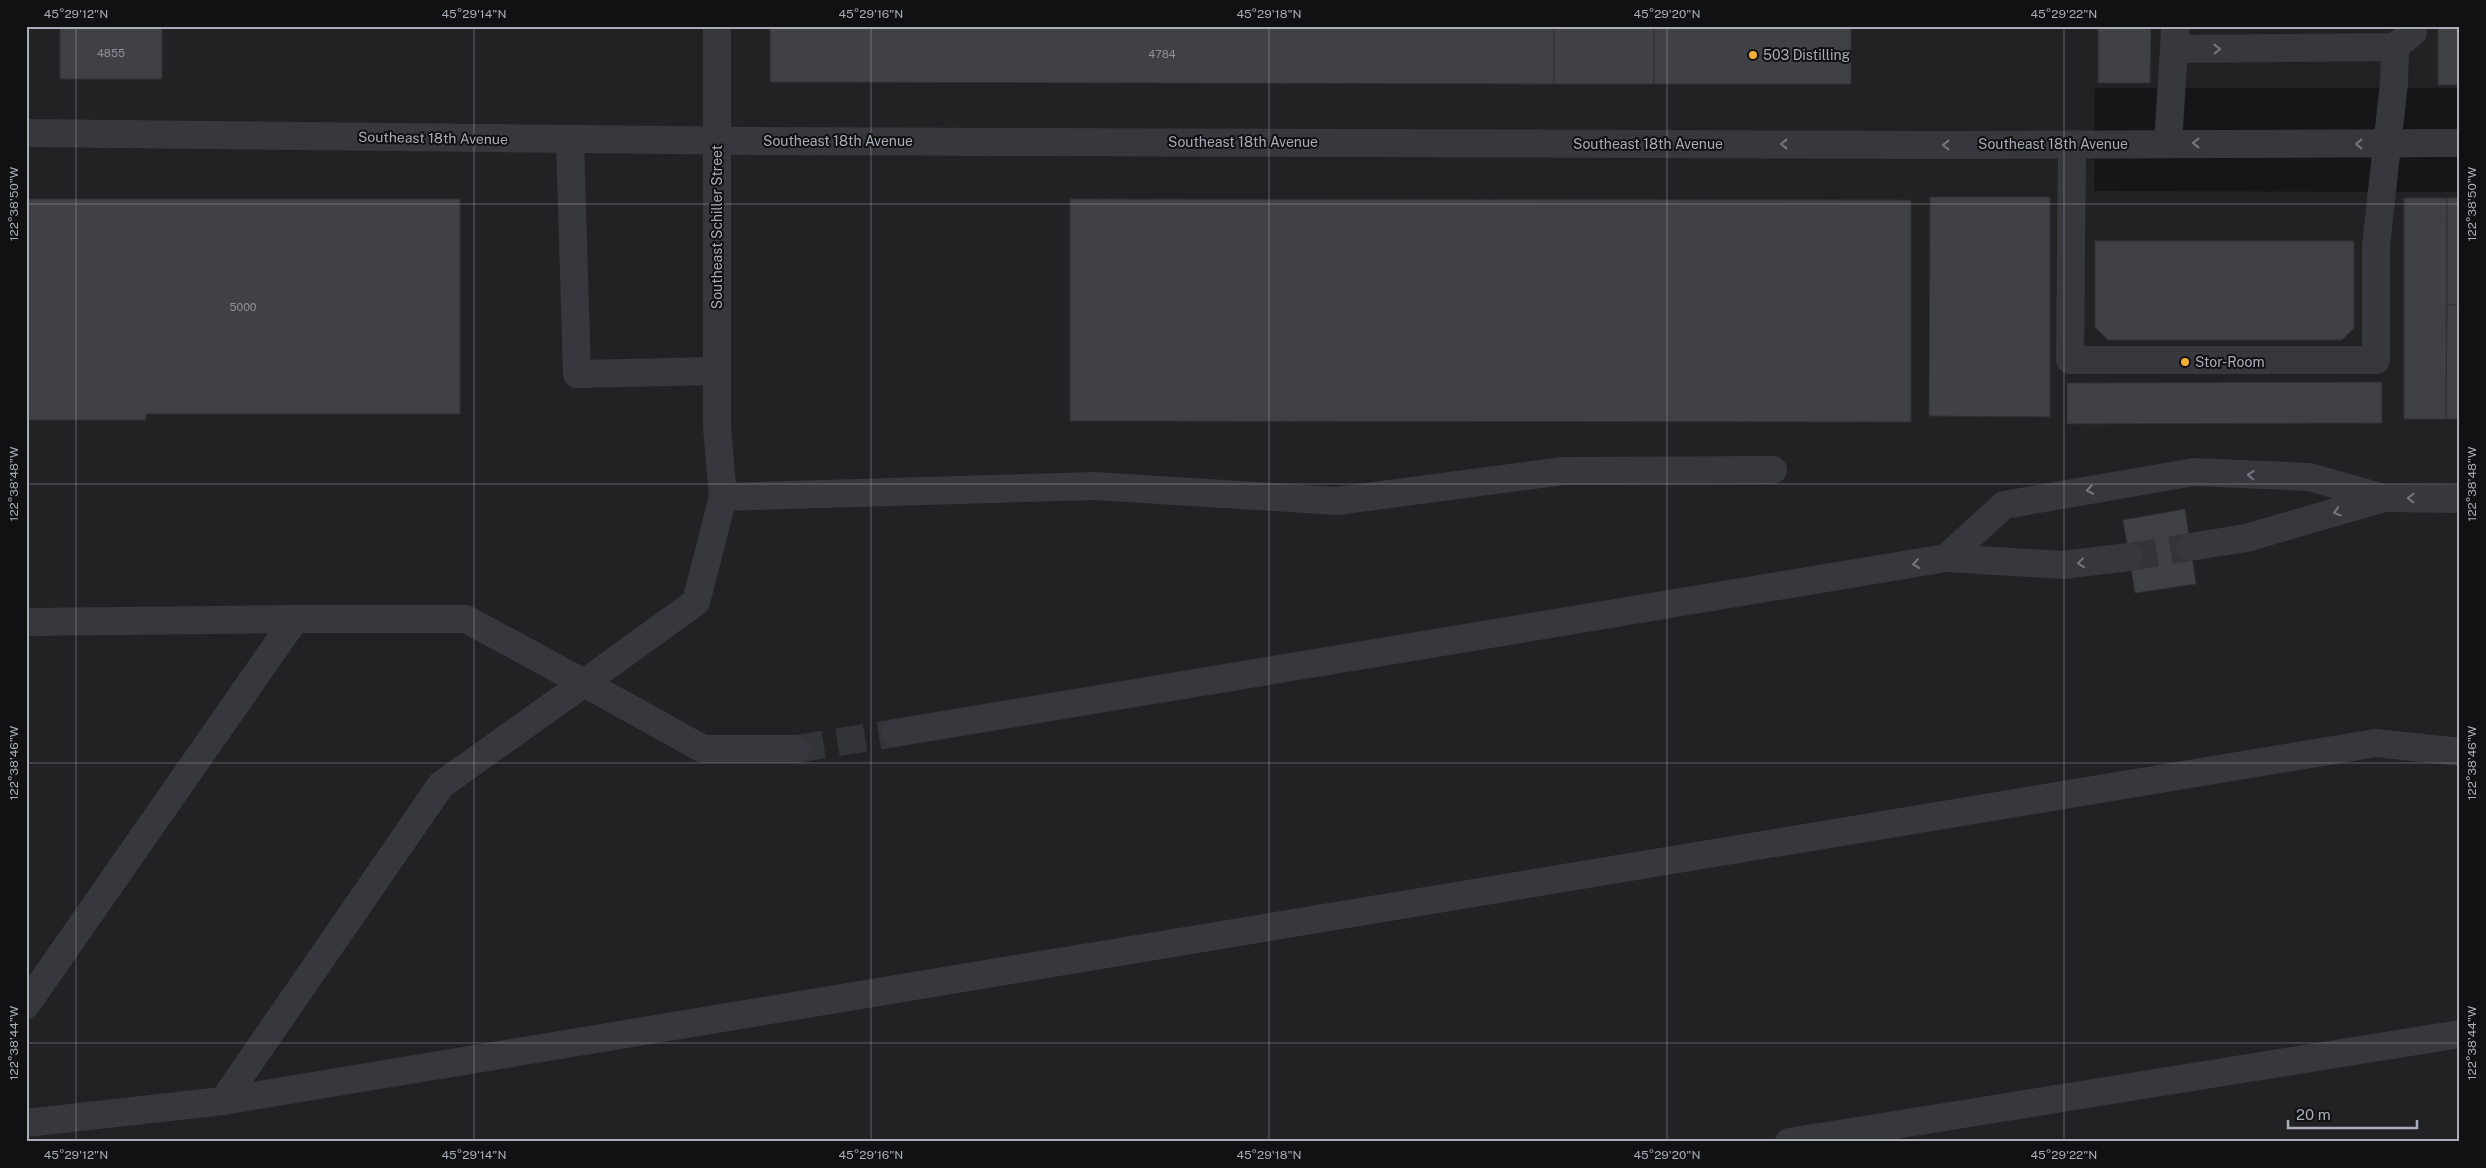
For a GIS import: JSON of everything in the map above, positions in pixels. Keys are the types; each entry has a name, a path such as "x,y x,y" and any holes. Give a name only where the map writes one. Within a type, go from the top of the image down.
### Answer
{"street":[{"name":"Southeast Schiller Street","path":"223,1101 441,785 696,602 722,497 717,427 717,26"},
{"path":"2168,143 2175,38 2395,48 2413,32 2413,26"},
{"path":"2072,144 2070,360 2376,360 2376,245 2394,83 2395,48"},
{"name":"Southeast 18th Avenue","path":"26,133 570,140 2072,144 2460,143"},
{"path":"570,140 576,374 717,371"},
{"path":"722,497 1095,486 1337,500 1563,471 1773,470"},
{"path":"1946,558 2004,505 2194,472 2309,477 2384,498 2460,499"},
{"path":"2190,547 2246,538 2384,498"},
{"path":"895,733 1946,558 2063,565 2129,557"},
{"path":"26,1005 294,619"},
{"path":"26,622 466,619 702,749 796,749"},
{"path":"26,1123 223,1101 2376,743 2460,752"},
{"path":"1789,1142 2460,1034"}],"shaded area":[{"path":"26,26 2460,26 2460,88 2095,88 2094,191 2460,192 2460,1142 26,1142"}],"building":[{"path":"60,26 162,26 162,79 60,79"},
{"path":"770,26 1554,26 1554,84 770,82"},
{"path":"1554,26 1654,26 1654,84 1554,84"},
{"name":"503 Distilling","path":"1654,26 1851,26 1851,84 1654,84"},
{"path":"2098,26 2151,26 2150,83 2098,83"},
{"path":"2203,26 2384,26 2384,28 2203,28"},
{"path":"2438,26 2460,26 2460,85 2438,85"},
{"path":"1930,197 2050,197 2050,417 1929,416"},
{"path":"2404,198 2447,198 2446,419 2404,419"},
{"path":"2447,198 2460,198 2460,305 2447,305"},
{"path":"26,199 460,199 460,414 146,414 146,420 26,420"},
{"path":"1070,199 1911,200 1911,422 1070,421"},
{"path":"2095,241 2354,241 2354,328 2342,340 2108,340 2095,327"},
{"path":"2447,305 2460,305 2460,419 2446,419"},
{"path":"2382,382 2382,423 2067,424 2067,383"},
{"path":"2185,509 2196,584 2135,593 2123,520"}],"tunnel":[{"path":"2129,557 2190,547"},
{"path":"796,749 895,733"}],"place":[{"name":"503 Distilling","path":"1753,55"},
{"name":"Stor-Room","path":"2185,362"}]}
